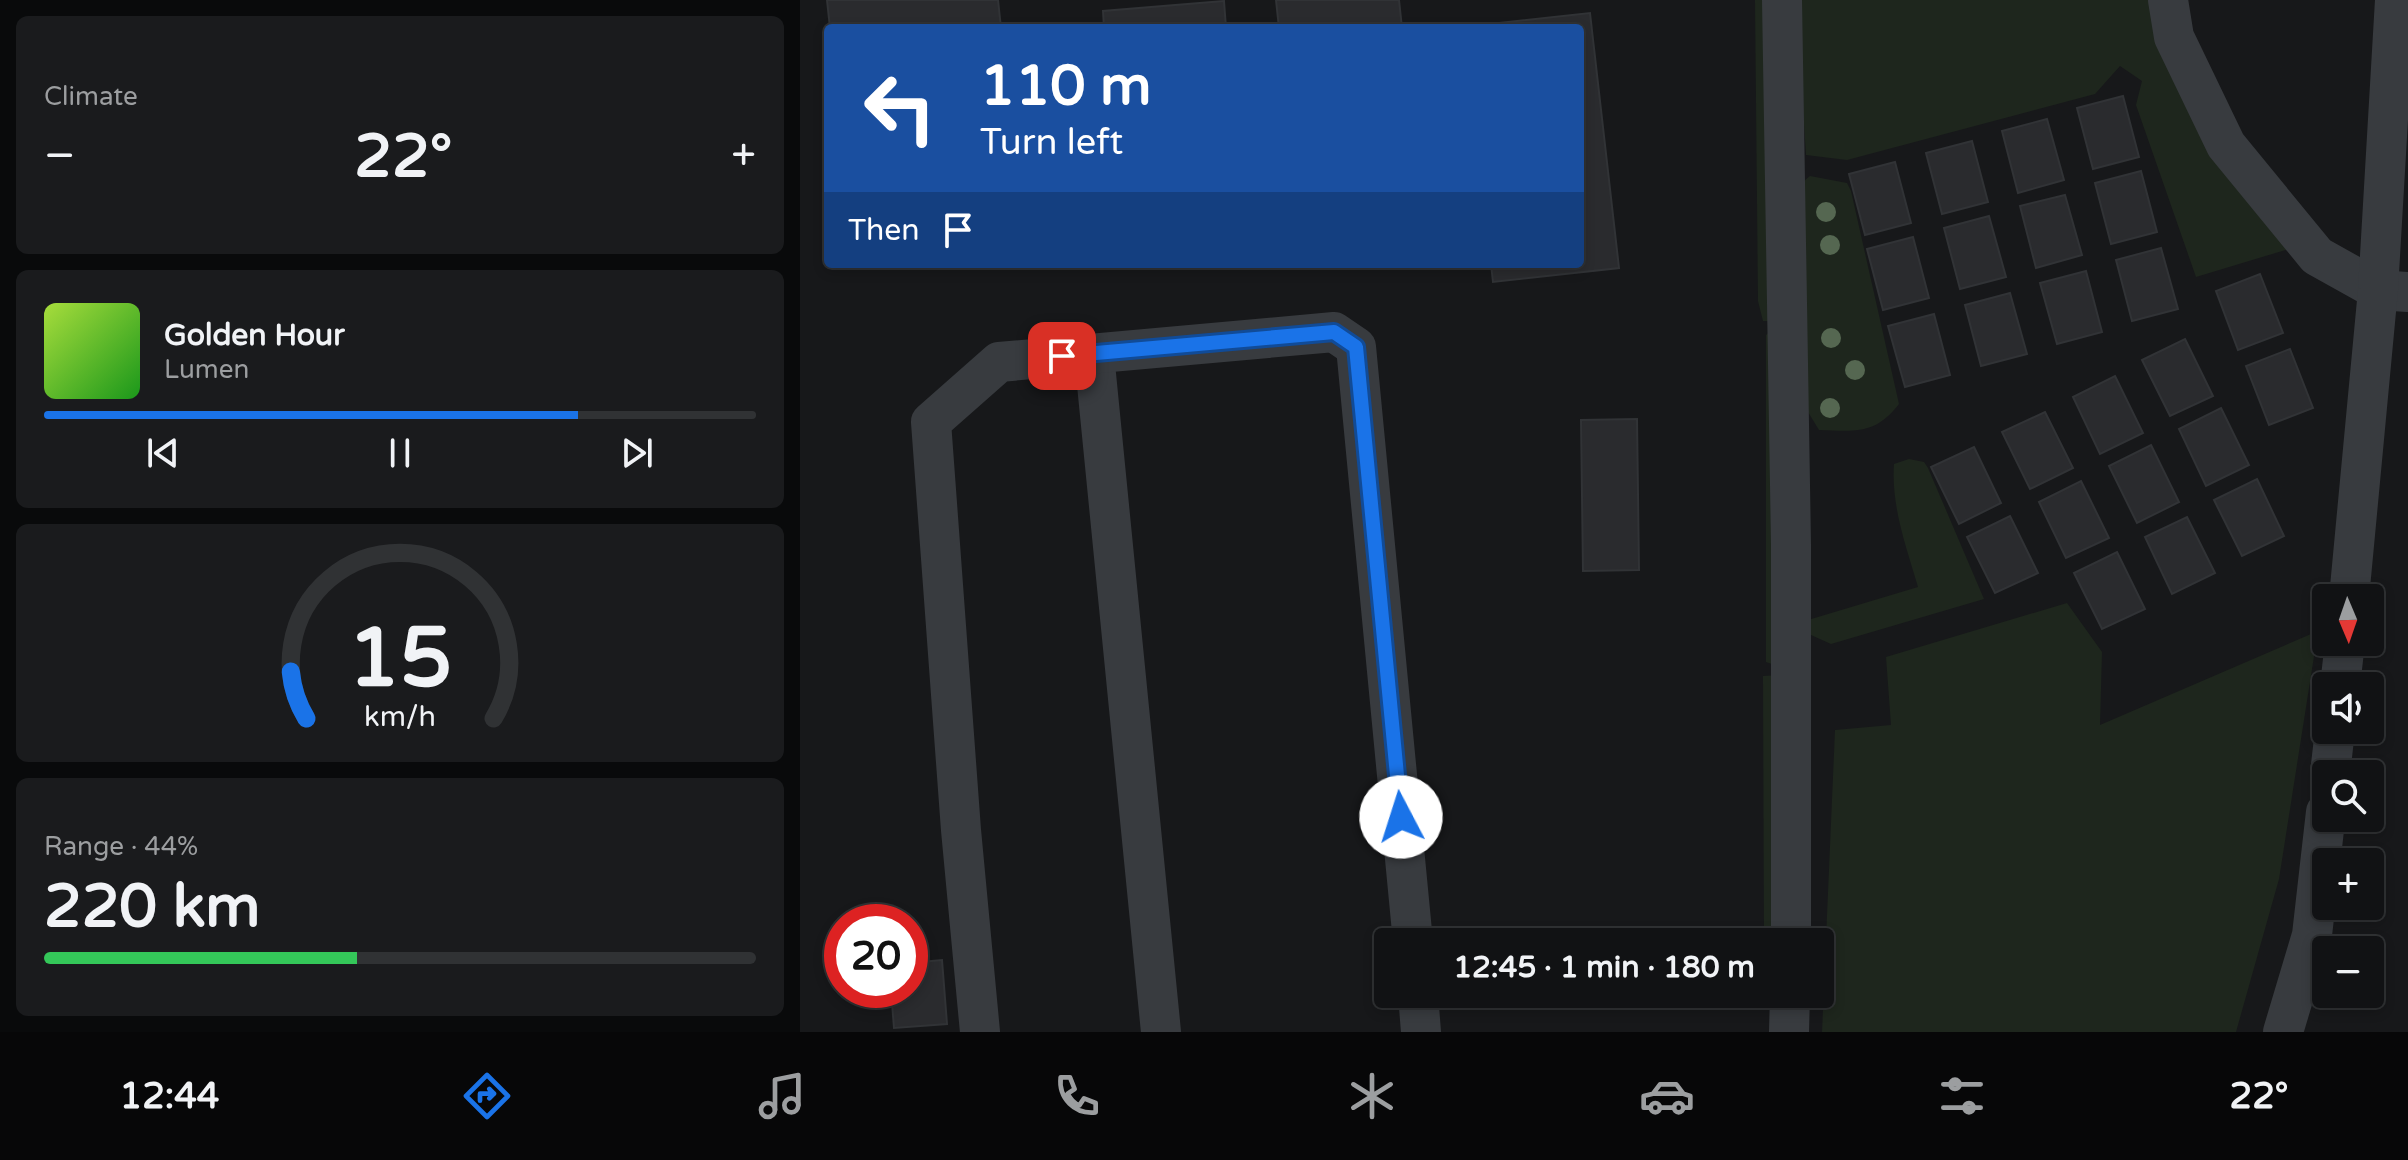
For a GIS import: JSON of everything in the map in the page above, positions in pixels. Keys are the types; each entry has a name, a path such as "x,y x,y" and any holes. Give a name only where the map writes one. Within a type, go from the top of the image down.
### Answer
{"street":[{"path":"1782,0 1791,561 1791,928"},
{"path":"2168,0 2174,37 2226,145 2317,256 2393,291"},
{"path":"2351,584 2393,291 2395,0"},
{"path":"980,1032 961,830 931,422 999,362 1334,332 1356,347 1412,928"},
{"path":"1094,354 1161,1032"},
{"path":"2283,1032 2312,935 2324,832"},
{"path":"1419,1008 1421,1032"},
{"path":"1789,1032 1790,1008"}],"shaded area":[{"path":"1755,0 1773,0 1781,321 1763,321 1758,301"},
{"path":"1796,0 2151,0 2292,248 2196,277 2136,105 2142,81 2120,66 2095,94 1847,160 1806,155"},
{"path":"1810,176 1847,183 1851,191 1899,404 1882,421 1864,429 1819,430 1808,412 1804,181"},
{"path":"1773,329 1775,665 1766,662 1766,335"},
{"path":"1909,459 1924,462 1928,468 1984,599 1831,644 1811,635 1808,620 1918,587 1900,526 1895,495 1894,464"},
{"path":"2067,603 2102,652 2100,725 2312,634 2314,656 2279,879 2236,1032 1822,1032 1823,1008 1834,1008 1834,928 1826,928 1835,730 1891,725 1886,657"},
{"path":"1780,675 1780,928 1764,928 1763,676"}],"building":[{"path":"827,0 998,0 1001,24 830,24"},
{"path":"1276,0 1399,0 1402,24 1279,24"},
{"path":"1224,1 1226,24 1104,24 1103,11"},
{"path":"1590,13 1619,268 1493,282 1491,268 1584,268 1584,24 1490,24"},
{"path":"2123,96 2139,157 2093,169 2077,108"},
{"path":"2047,119 2064,180 2018,193 2002,131"},
{"path":"1972,141 1988,202 1942,214 1926,153"},
{"path":"1895,162 1911,223 1865,235 1849,174"},
{"path":"2141,171 2157,232 2111,244 2095,183"},
{"path":"2065,195 2082,255 2036,268 2020,206"},
{"path":"1989,216 2006,277 1960,289 1944,228"},
{"path":"1913,237 1929,298 1883,310 1867,249"},
{"path":"2161,248 2178,309 2132,321 2116,260"},
{"path":"2086,271 2102,332 2057,344 2040,283"},
{"path":"2260,274 2283,333 2238,350 2216,291"},
{"path":"2010,293 2027,354 1981,366 1965,305"},
{"path":"1934,314 1950,375 1905,387 1888,326"},
{"path":"2185,339 2213,396 2170,416 2142,360"},
{"path":"2290,349 2313,408 2269,425 2246,366"},
{"path":"2115,376 2143,433 2100,454 2073,397"},
{"path":"2221,408 2249,465 2206,486 2179,429"},
{"path":"2045,412 2073,468 2030,489 2002,432"},
{"path":"1637,419 1639,570 1583,571 1581,420"},
{"path":"2151,445 2179,502 2137,523 2109,466"},
{"path":"1974,447 2001,503 1959,524 1931,467"},
{"path":"2257,479 2284,536 2242,556 2214,500"},
{"path":"2081,481 2109,538 2066,558 2039,502"},
{"path":"2010,516 2038,573 1995,593 1967,537"},
{"path":"2187,517 2215,573 2172,594 2145,537"},
{"path":"2117,552 2145,609 2102,629 2074,573"},
{"path":"942,960 947,1024 894,1028 892,1008 928,1008 928,961"}],"route":[{"path":"1062,356 1334,332 1356,347 1401,817"}]}
